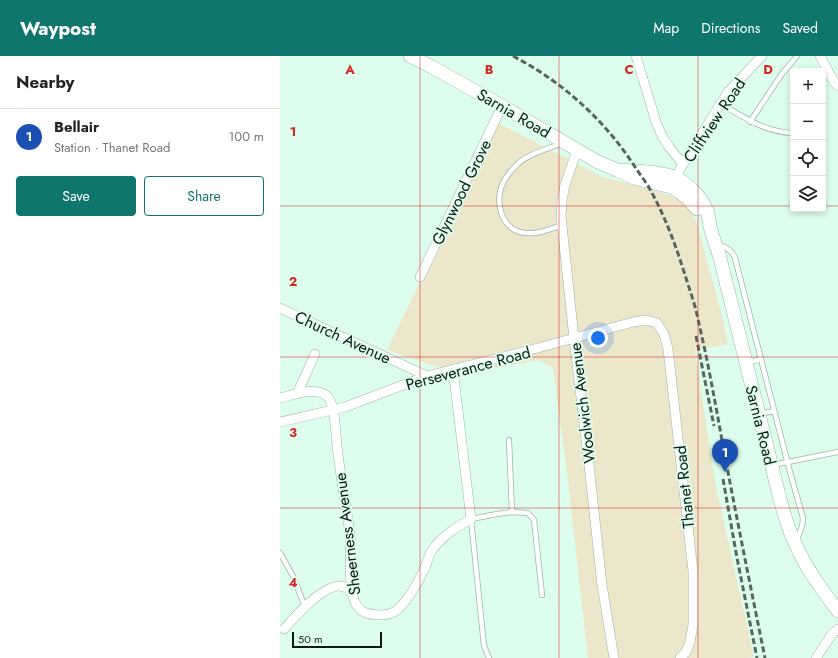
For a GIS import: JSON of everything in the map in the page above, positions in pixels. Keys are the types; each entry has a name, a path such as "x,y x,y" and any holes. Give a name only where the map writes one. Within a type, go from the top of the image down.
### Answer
{"main road":[{"name":"Sarnia Road","path":"410,56 502,106 598,162 634,178 673,182 681,193 694,205 711,229 716,243 771,465 794,542 815,579 838,611"}],"street":[{"path":"636,56 656,122 662,136 683,164"},
{"name":"Cliffview Road","path":"673,182 728,92 762,56"},
{"path":"820,56 834,82 838,86"},
{"name":"Glynwood Grove","path":"420,277 502,106"},
{"name":"Woolwich Avenue","path":"577,150 565,185 561,216 602,585 614,658"},
{"name":"Church Avenue","path":"280,308 427,376"},
{"name":"Perseverance Road","path":"280,422 345,407 427,376 633,322 646,320 657,323"},
{"name":"Thanet Road","path":"657,323 664,334 668,349 693,571 693,625 690,642 683,655"},
{"path":"297,394 315,354"},
{"path":"453,370 471,519"},
{"path":"280,398 312,391 322,393 329,399 333,410"},
{"name":"Sheerness Avenue","path":"333,410 350,536 352,593 356,604 363,612 385,614 393,612 399,608 410,595 424,570 433,549 445,536 471,519"},
{"path":"284,629 305,607 325,590 340,586 345,587 352,593"},
{"path":"816,658 832,634 838,630"}],"lane":[{"path":"750,122 781,75 797,56"},
{"path":"721,104 750,122 775,131 790,133"},
{"path":"562,225 533,233 520,232 512,229 506,223 499,202 501,188 506,178 521,161 564,142"},
{"path":"716,243 730,250 735,258 787,462 803,518 803,525 794,542"},
{"path":"746,363 761,359"},
{"path":"759,415 774,411"},
{"path":"509,440 512,512"},
{"path":"771,465 838,452"},
{"path":"489,658 484,646 471,519 512,512 528,513 534,520 542,595"},
{"path":"280,553 293,576 305,607"}],"shaded area":[{"path":"498,123 603,177 663,193 679,199 688,208 697,223 728,344 695,350 715,482 754,657 588,658 567,473 553,368 539,360 461,375 387,350"}],"railway":[{"path":"513,56 550,78 582,105 612,135 645,181 666,223 682,264 698,318 765,658"},
{"path":"696,336 714,426"},
{"path":"723,479 757,658"}],"place":[{"name":"Bellair","path":"725,472"}]}
